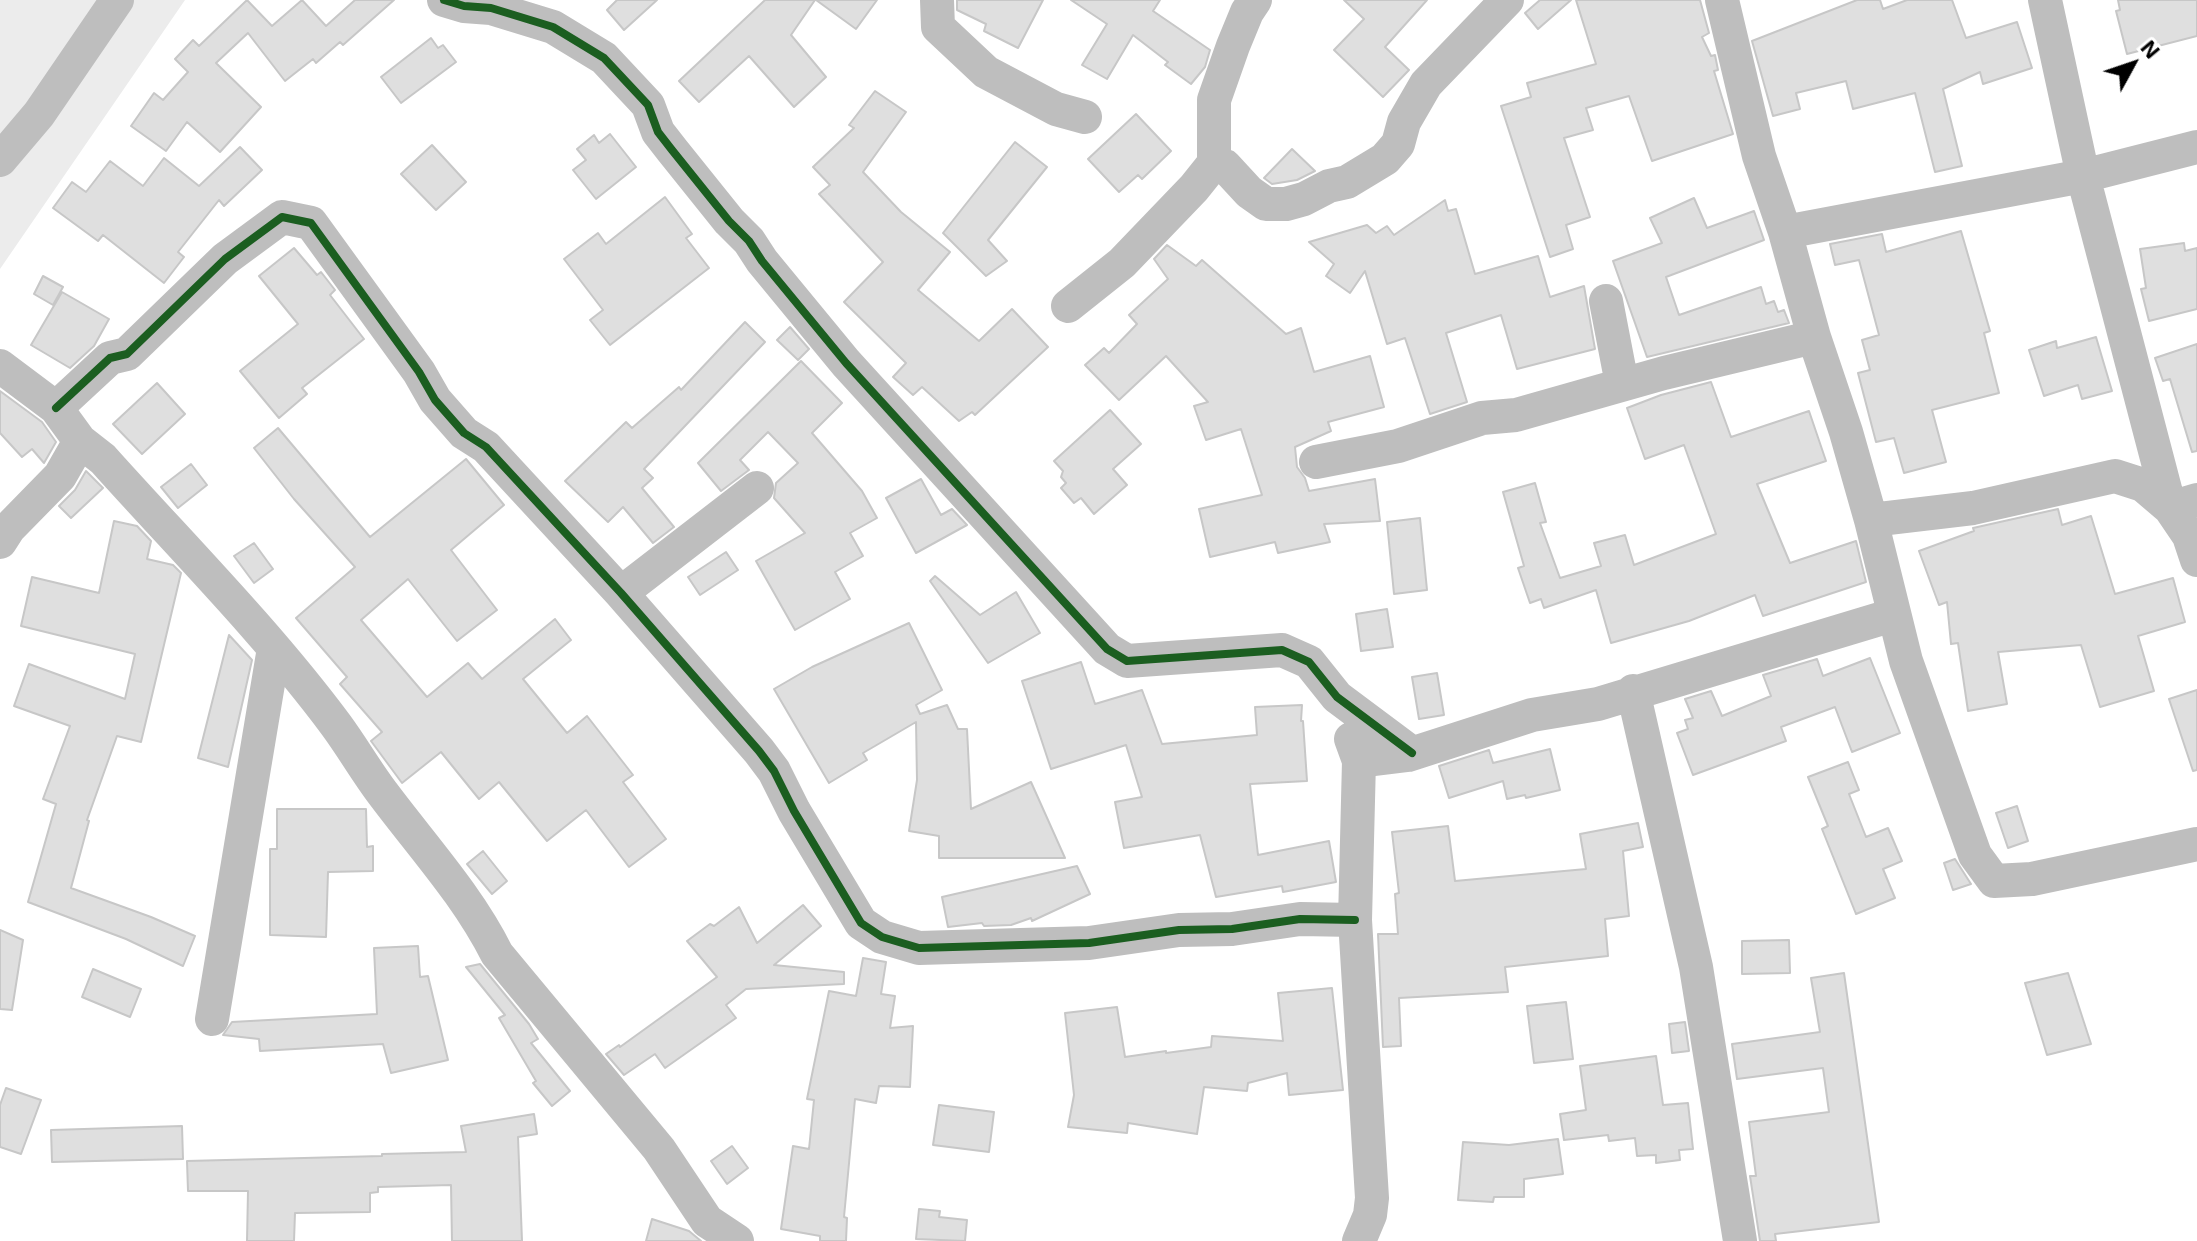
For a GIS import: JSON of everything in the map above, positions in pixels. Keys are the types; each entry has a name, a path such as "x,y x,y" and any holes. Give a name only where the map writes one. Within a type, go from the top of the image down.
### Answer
{"street":[{"path":"0,160 39,114 117,0"},
{"path":"444,0 464,6 491,8 553,27 604,58 648,105 658,132 846,363 1107,649 1127,661 1282,650 1309,662 1337,697 1412,753"},
{"path":"937,0 938,27 986,72 1056,109 1085,117"},
{"path":"1068,306 1122,263 1214,163 1214,100 1233,46 1255,0"},
{"path":"1214,163 1225,166 1249,192 1266,204 1286,204 1347,182 1385,159 1398,144 1404,122 1426,84 1507,0"},
{"path":"1722,0 1759,156 1846,432 1906,661 1975,855 1994,881 2032,879 2197,844"},
{"path":"2045,0 2083,176 2183,504 2197,560"},
{"path":"1785,232 2083,176 2197,147"},
{"path":"56,408 110,358 127,354 225,259 282,217 311,223 419,372 435,400 464,433 486,447 621,593 759,751 774,771 861,923 882,937 919,948 1074,943 1179,930 1232,929 1300,919 1355,920"},
{"path":"1606,301 1622,384"},
{"path":"1316,462 1398,446 1482,418 1516,415 1622,384 1814,337"},
{"path":"0,366 56,408 80,441 103,459 274,648 337,726 369,775 477,918 497,954 659,1149 707,1221 737,1241"},
{"path":"0,542 9,528 60,476 80,441"},
{"path":"1871,520 1973,508 2115,476 2183,504"},
{"path":"621,593 757,488"},
{"path":"1359,761 1412,753 1465,739 1532,715 1598,704 1893,615"},
{"path":"212,1019 274,648"},
{"path":"1633,691 1696,967 1740,1241"},
{"path":"1337,697 1359,761 1355,920 1372,1198 1370,1215 1359,1241"}],"shaded area":[{"path":"0,0 185,0 0,269"}],"building":[{"path":"247,0 272,26 302,0 326,26 355,0 394,0 343,45 340,42 316,63 313,59 285,81 248,33 216,63 261,107 220,152 187,122 166,151 131,126 154,93 163,100 188,72 175,59 193,40 199,46"},
{"path":"617,0 657,0 624,30 607,10"},
{"path":"765,0 815,0 791,35 826,77 794,107 749,56 699,102 679,81"},
{"path":"816,0 877,0 856,29"},
{"path":"957,0 1043,0 1018,48 984,31 986,24 957,10"},
{"path":"1071,0 1160,0 1153,11 1210,50 1205,67 1191,84 1133,35 1107,79 1082,65 1107,24"},
{"path":"1344,0 1427,0 1385,47 1409,70 1383,97 1334,50 1364,19"},
{"path":"1540,0 1571,0 1538,29 1525,13"},
{"path":"1576,0 1700,0 1709,33 1702,37 1711,56 1715,55 1718,70 1714,71 1733,134 1652,161 1629,96 1586,108 1593,130 1564,138 1590,217 1566,225 1573,249 1550,257 1501,106 1531,97 1527,83 1596,64"},
{"path":"1857,0 1880,0 1883,9 1907,0 1952,0 1966,38 2017,22 2032,68 1983,84 1980,72 1943,89 1962,166 1935,172 1915,93 1853,109 1846,81 1796,93 1800,109 1773,116 1752,41"},
{"path":"2118,0 2197,0 2197,36 2127,54 2116,11 2120,10"},
{"path":"431,38 438,48 443,45 456,62 401,103 381,77"},
{"path":"875,91 906,112 863,172 901,212 950,252 918,290 979,341 1012,309 1048,347 975,415 972,412 959,421 922,387 913,395 893,377 906,363 844,302 883,262 819,194 830,185 813,167 854,128 849,125"},
{"path":"1136,114 1171,151 1142,179 1138,175 1119,192 1088,159"},
{"path":"610,134 636,167 596,199 573,170 586,160 577,149 594,135 599,143"},
{"path":"1015,142 1047,167 988,240 1007,261 986,276 943,233"},
{"path":"432,145 466,182 436,210 401,174"},
{"path":"240,147 262,170 224,206 219,200 178,252 184,257 164,283 103,235 98,241 53,208 72,182 86,192 110,161 143,186 164,158 199,186"},
{"path":"1292,149 1315,171 1297,180 1272,184 1264,178"},
{"path":"665,197 692,234 686,238 709,268 610,345 590,320 603,310 564,259 598,233 606,244"},
{"path":"1694,198 1707,228 1754,211 1764,240 1666,277 1679,315 1761,287 1766,304 1774,301 1778,312 1784,310 1789,323 1647,357 1613,261 1662,243 1650,218"},
{"path":"1445,200 1448,211 1456,209 1475,274 1538,256 1550,297 1584,286 1595,349 1517,369 1501,315 1446,333 1467,402 1430,414 1405,338 1387,344 1365,271 1350,293 1326,276 1334,264 1309,242 1367,225 1376,233 1387,226 1394,235"},
{"path":"1961,231 1990,331 1984,333 1999,393 1932,410 1946,462 1904,473 1894,438 1876,442 1858,373 1870,370 1862,340 1879,335 1859,260 1835,265 1830,244 1882,234 1886,252"},
{"path":"2184,243 2185,251 2197,248 2197,309 2149,321 2141,289 2146,288 2140,249"},
{"path":"1167,245 1196,266 1202,260 1286,334 1301,328 1314,372 1370,356 1384,407 1328,422 1331,431 1295,447 1297,467 1309,491 1375,479 1380,521 1324,524 1330,542 1278,553 1275,542 1210,557 1199,509 1262,495 1241,429 1206,440 1194,406 1208,402 1166,356 1119,400 1085,365 1104,348 1109,353 1137,324 1129,315 1168,279 1154,259"},
{"path":"294,248 317,275 321,272 335,290 330,295 364,339 302,388 307,394 279,418 240,371 298,324 259,276"},
{"path":"43,276 63,287 53,305 34,294"},
{"path":"62,292 109,319 94,346 70,368 31,345"},
{"path":"745,322 765,342 644,469 653,478 642,488 674,527 653,543 623,507 608,522 565,481 626,422 632,428 679,387 681,390"},
{"path":"790,327 809,349 798,360 777,340"},
{"path":"2096,337 2112,391 2082,399 2078,385 2044,396 2029,350 2056,341 2057,348"},
{"path":"2197,344 2197,451 2192,452 2170,379 2163,381 2155,358"},
{"path":"801,361 842,403 812,433 862,491 877,518 850,533 863,556 835,572 850,599 795,630 756,561 805,533 774,498 776,483 798,463 768,432 740,460 749,470 721,491 698,463"},
{"path":"1711,382 1731,437 1809,411 1826,461 1757,484 1790,563 1856,541 1866,582 1763,616 1755,595 1689,621 1611,643 1596,590 1544,608 1541,599 1530,603 1518,568 1524,566 1503,492 1535,483 1546,522 1540,523 1560,578 1601,566 1594,543 1625,535 1634,565 1716,534 1684,445 1645,459 1627,408"},
{"path":"157,383 185,414 142,454 113,424"},
{"path":"0,391 42,422 56,442 44,463 32,449 22,457 0,433"},
{"path":"1110,410 1141,444 1113,469 1127,485 1094,514 1081,498 1074,503 1061,488 1066,483 1061,477 1063,471 1054,461"},
{"path":"278,428 370,537 466,459 504,505 451,550 497,610 457,641 408,579 361,620 427,697 468,663 482,679 555,619 571,640 523,679 567,733 587,716 633,775 623,782 666,839 629,867 586,810 547,841 499,782 479,799 441,752 402,783 371,741 382,732 340,684 347,677 296,618 355,567 294,499 254,448"},
{"path":"191,464 207,485 178,508 161,487"},
{"path":"86,471 103,488 71,518 59,506 75,490"},
{"path":"921,479 941,515 952,509 967,525 916,553 886,498"},
{"path":"2058,509 2062,525 2091,516 2115,594 2173,578 2185,622 2138,636 2154,691 2100,707 2081,645 1998,652 2007,704 1968,711 1958,643 1951,644 1947,602 1939,605 1919,551 1974,531 1973,528"},
{"path":"1420,518 1427,590 1394,594 1387,522"},
{"path":"114,521 137,526 151,541 147,559 173,565 181,573 141,742 117,736 87,820 71,888 195,936 183,966 126,939 28,902 56,804 43,799 70,726 14,706 29,664 125,699 135,654 21,626 32,577 99,593"},
{"path":"254,543 273,569 254,583 234,556"},
{"path":"726,552 738,570 700,595 688,577"},
{"path":"935,576 980,615 1016,592 1040,633 988,663 930,581"},
{"path":"1387,609 1393,647 1361,651 1356,614"},
{"path":"909,623 942,690 916,705 920,714 947,705 958,729 967,729 971,809 1031,782 1065,858 939,858 939,836 909,831 917,780 916,722 863,753 867,760 829,783 774,689 812,667"},
{"path":"229,635 252,660 228,767 198,758"},
{"path":"1870,658 1900,733 1852,752 1835,707 1781,727 1786,741 1693,775 1677,733 1688,729 1685,720 1693,718 1685,699 1711,691 1722,716 1771,696 1763,675 1817,659 1823,676"},
{"path":"1081,662 1095,704 1142,690 1162,744 1257,735 1255,707 1302,705 1307,781 1250,784 1258,855 1329,841 1336,882 1283,892 1282,886 1216,897 1200,835 1124,848 1115,802 1142,797 1126,745 1051,769 1022,681"},
{"path":"1437,673 1444,715 1419,719 1412,677"},
{"path":"2197,690 2197,770 2193,771 2169,699"},
{"path":"1550,749 1560,790 1526,798 1525,795 1507,799 1503,781 1449,798 1439,766 1489,750 1493,763"},
{"path":"1848,762 1859,790 1849,794 1866,837 1888,828 1902,861 1883,869 1895,898 1856,914 1822,829 1828,826 1808,777"},
{"path":"2017,806 2028,841 2008,848 1996,813"},
{"path":"277,809 366,809 367,847 373,846 373,871 328,872 326,937 270,935 270,849 277,849"},
{"path":"1638,823 1643,847 1623,851 1629,916 1605,919 1608,956 1505,967 1508,992 1399,998 1401,1046 1383,1047 1378,934 1398,934 1395,894 1399,893 1392,832 1448,826 1455,881 1586,869 1580,834"},
{"path":"483,851 507,881 492,894 467,864"},
{"path":"1955,859 1971,884 1953,890 1944,863"},
{"path":"1077,866 1090,894 1032,921 1031,918 1011,925 984,926 982,923 948,927 942,897"},
{"path":"803,905 821,926 774,965 844,972 844,984 746,989 726,1005 736,1018 665,1068 655,1054 624,1075 606,1054 717,977 687,941 739,907 757,943"},
{"path":"0,930 23,940 12,1010 0,1009"},
{"path":"1789,940 1790,973 1742,974 1742,941"},
{"path":"418,946 420,977 428,976 448,1060 391,1073 383,1044 260,1051 259,1039 223,1035 232,1022 377,1014 374,948"},
{"path":"863,958 886,962 881,994 895,996 890,1028 913,1026 910,1087 879,1086 876,1103 855,1099 844,1217 847,1218 846,1241 820,1241 820,1236 781,1229 793,1146 809,1149 814,1100 807,1099 829,991 856,996"},
{"path":"480,964 529,1024 538,1039 531,1043 570,1091 552,1106 533,1083 536,1081 499,1018 505,1015 466,967"},
{"path":"93,969 141,989 130,1017 82,997"},
{"path":"1844,973 1879,1222 1775,1234 1776,1241 1760,1241 1750,1176 1756,1176 1749,1122 1829,1112 1823,1068 1737,1079 1732,1044 1820,1032 1811,978"},
{"path":"2068,973 2091,1044 2047,1055 2025,983"},
{"path":"1332,988 1343,1090 1289,1095 1287,1073 1248,1083 1247,1091 1204,1087 1197,1134 1128,1123 1127,1133 1068,1127 1074,1095 1065,1013 1117,1007 1125,1057 1211,1047 1212,1036 1283,1041 1278,993"},
{"path":"1566,1002 1573,1059 1534,1063 1527,1006"},
{"path":"1685,1022 1689,1051 1672,1053 1669,1024"},
{"path":"1656,1056 1663,1105 1688,1103 1693,1149 1679,1150 1680,1160 1656,1163 1656,1155 1637,1156 1635,1138 1609,1141 1608,1135 1564,1140 1560,1114 1586,1110 1580,1066"},
{"path":"6,1088 41,1100 21,1154 0,1147 0,1105"},
{"path":"939,1105 994,1112 989,1152 933,1145"},
{"path":"534,1114 537,1134 518,1137 522,1241 452,1241 451,1185 378,1187 378,1192 370,1193 370,1212 295,1213 294,1241 247,1241 248,1191 188,1191 187,1161 466,1152 461,1126"},
{"path":"182,1126 183,1159 52,1162 51,1130"},
{"path":"1558,1139 1563,1174 1524,1179 1524,1197 1494,1197 1493,1202 1458,1200 1463,1142 1509,1145"},
{"path":"732,1146 748,1168 727,1184 711,1161"},
{"path":"919,1209 940,1211 939,1217 967,1220 965,1241 916,1239"},
{"path":"652,1219 689,1231 701,1241 646,1241"}],"cycle path":[{"path":"444,0 464,6 491,8 553,27 604,58 648,105 658,132 846,363 1107,649 1127,661 1282,650 1309,662 1337,697 1412,753"},
{"path":"56,408 110,358 127,354 225,259 282,217 311,223 419,372 435,400 464,433 486,447 621,593 759,751 774,771 794,811 861,923 882,937 919,948 1089,943 1179,930 1232,929 1300,919 1355,920"}]}
